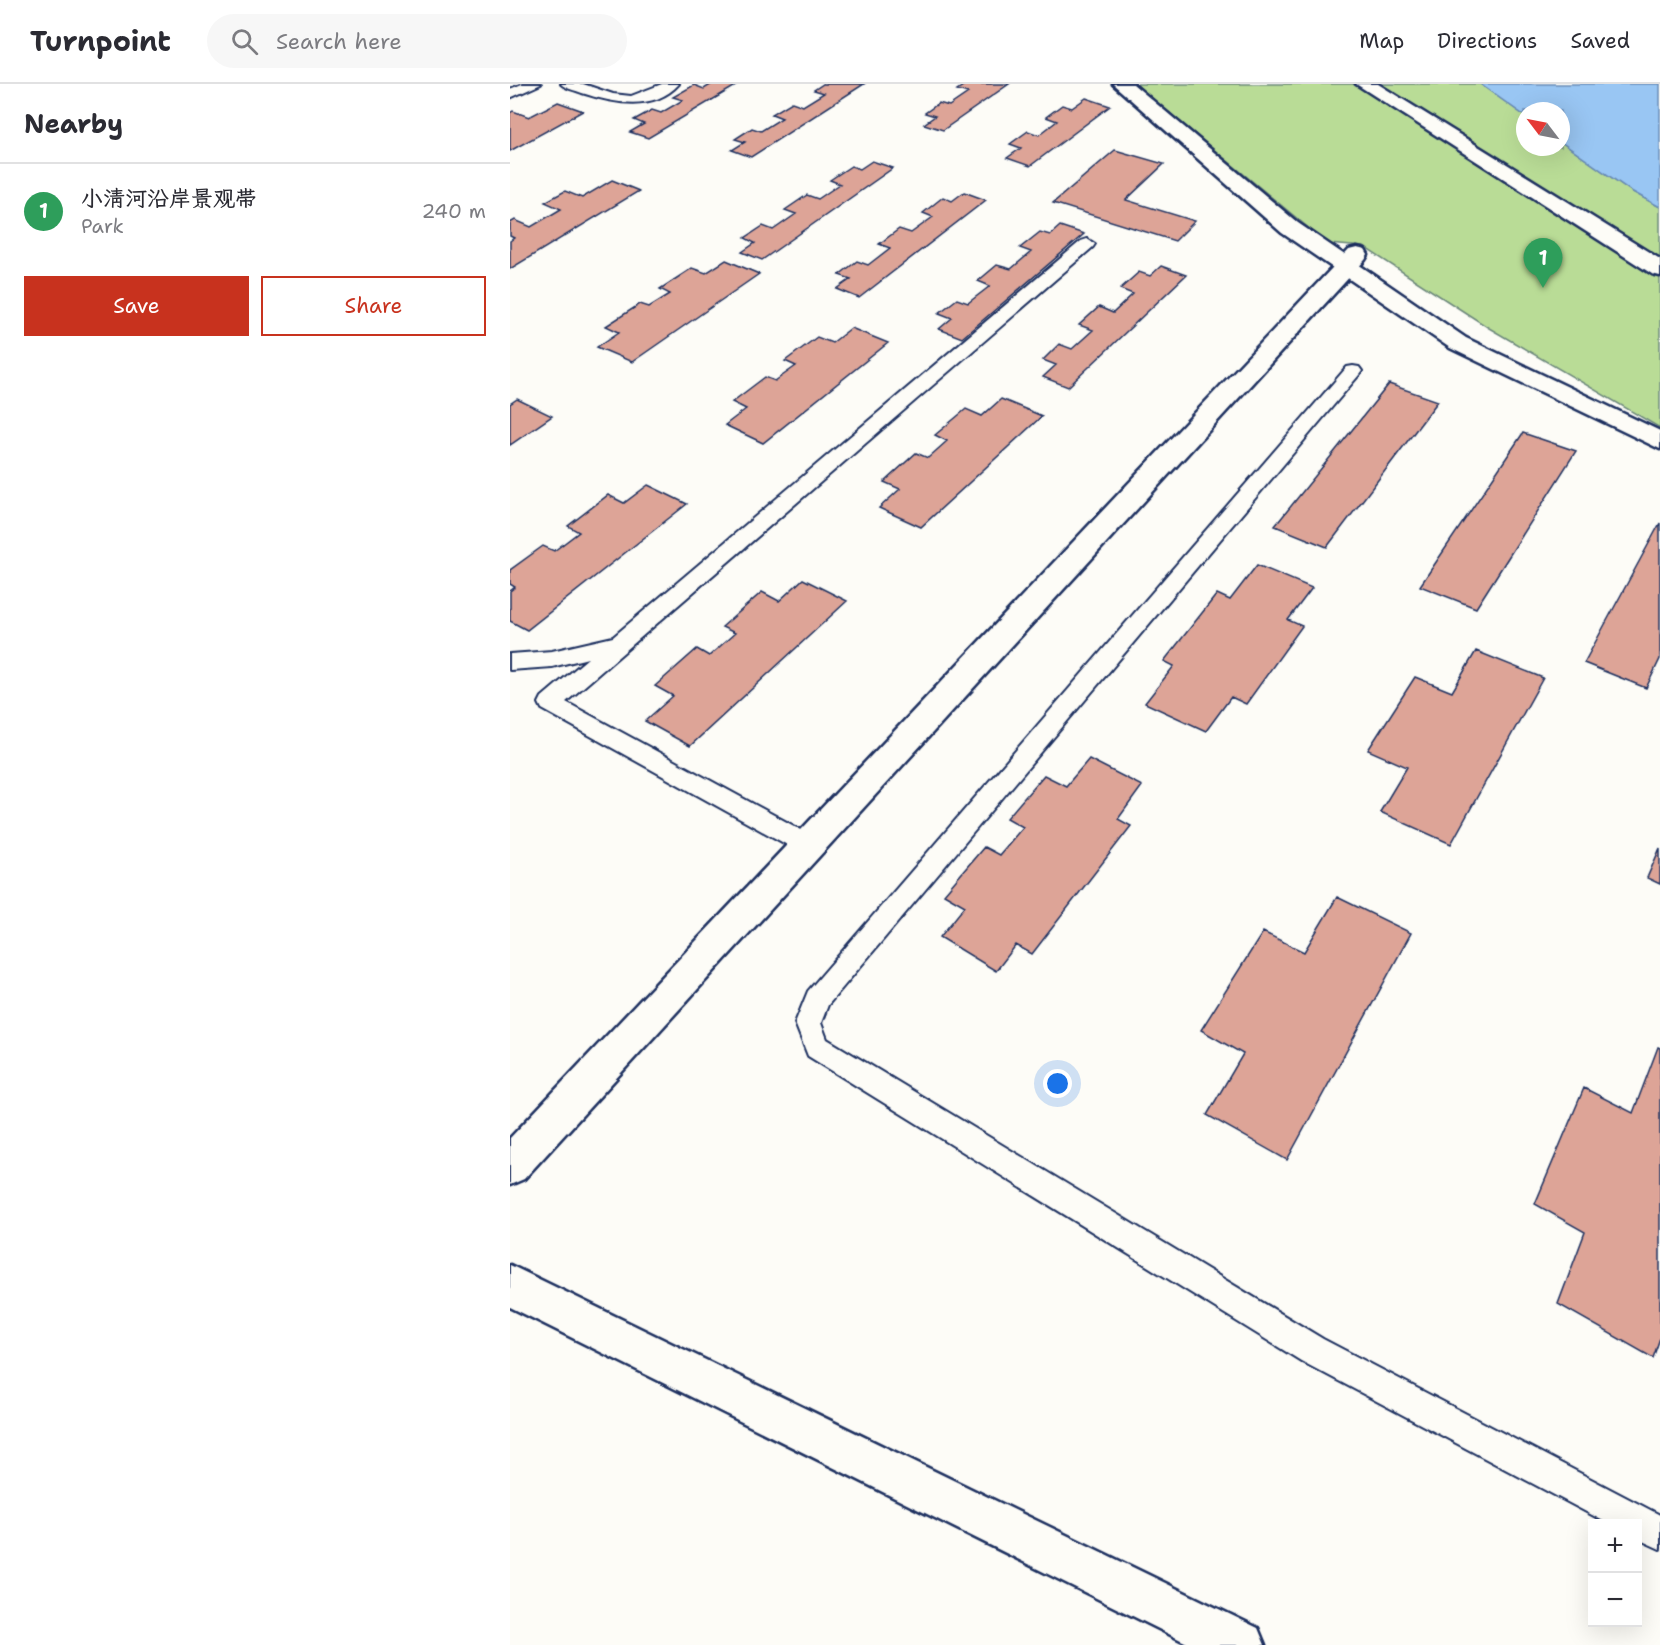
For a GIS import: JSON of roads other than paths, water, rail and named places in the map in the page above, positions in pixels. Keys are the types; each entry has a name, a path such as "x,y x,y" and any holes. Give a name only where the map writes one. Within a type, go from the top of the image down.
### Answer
{"street":[{"path":"1122,84 1290,228 1351,260 1473,332 1660,422"},
{"path":"1147,84 1351,260 1458,343 1660,441"},
{"path":"1365,84 1660,269"},
{"path":"510,1166 1351,260"},
{"path":"510,1285 1241,1645"}],"lane":[{"path":"510,94 534,84"},
{"path":"568,84 629,102 648,98 672,84"},
{"path":"808,845 550,703 1087,244"},
{"path":"1353,371 817,999 808,1023 817,1047 1312,1350 1660,1533"},
{"path":"510,662 552,660 622,642"}],"water":[{"path":"1480,84 1660,84 1660,207 1631,191 1570,148 1570,102 1516,102 1516,110"}],"place":[{"name":"小清河沿岸景观带","path":"1543,288"}]}
